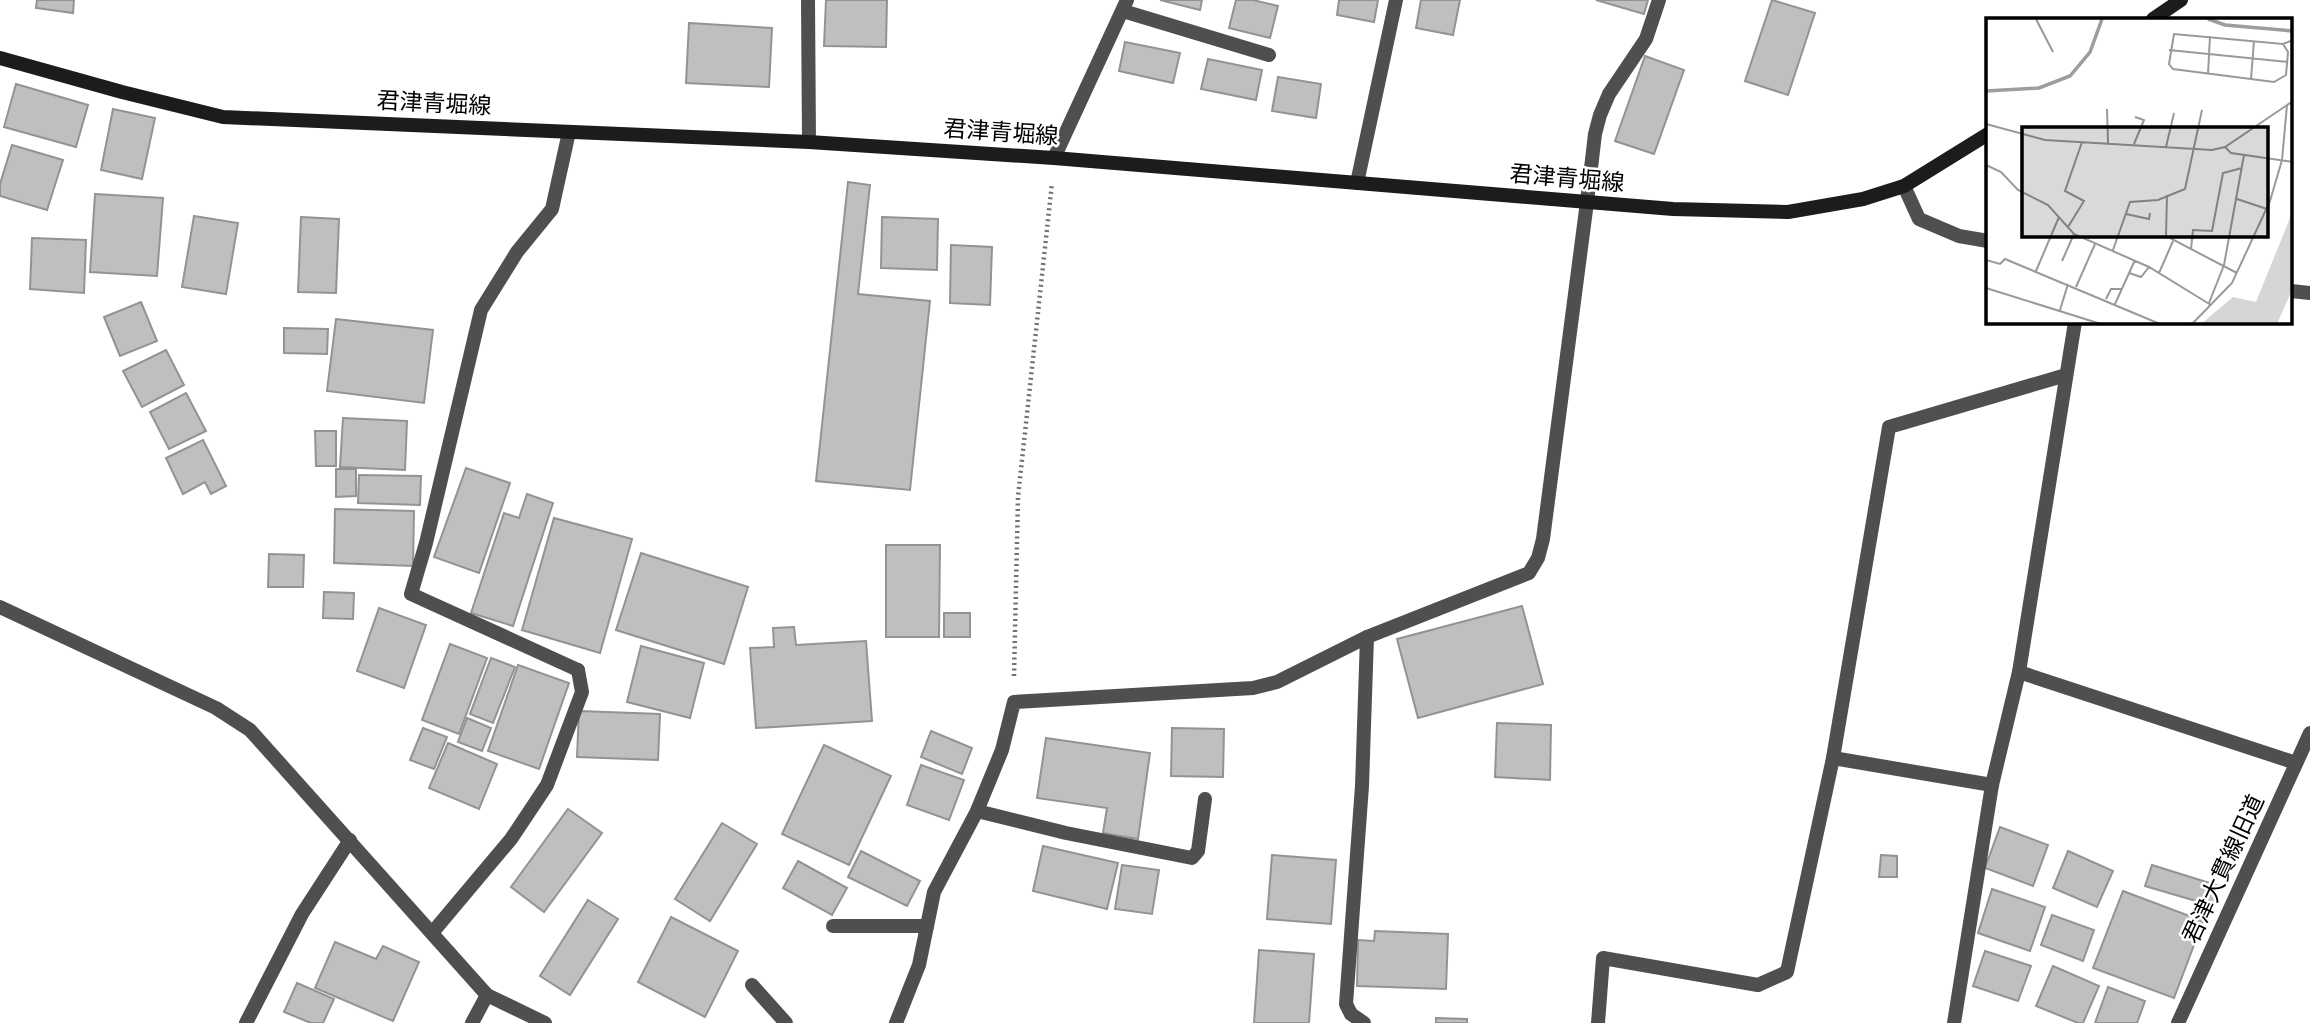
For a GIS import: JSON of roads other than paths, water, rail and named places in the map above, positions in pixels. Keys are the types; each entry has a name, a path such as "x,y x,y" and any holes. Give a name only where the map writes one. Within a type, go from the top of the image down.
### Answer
{"main road":[{"path":"2154,18 2181,0"},
{"name":"君津青堀線","path":"0,58 223,117 809,142 1054,158 1674,209 1788,212 1863,199 1904,186 1986,135"}],"street":[{"path":"808,0 809,142"},
{"path":"1357,183 1396,0"},
{"path":"896,1023 919,965 934,892 977,811 1002,750 1014,702 1253,688 1277,682 1367,637 1529,573 1538,558 1550,492 1595,134 1609,94 1646,39 1659,0"},
{"path":"1054,158 1125,6 1269,55"},
{"path":"432,933 511,839 547,785 582,692 578,670 411,594 426,543 481,310 517,252 552,209 569,132"},
{"path":"1904,186 1919,219 1959,236 1986,241"},
{"path":"2292,291 2310,292"},
{"path":"1954,1023 1992,785 2019,672 2075,324"},
{"path":"1598,1023 1603,958 1758,985 1787,972 1833,758 1889,427 2066,375"},
{"path":"0,607 216,708 250,730 487,995 545,1023"},
{"path":"1364,1023 1351,1014 1346,1004 1362,786 1367,637"},
{"path":"2019,672 2296,764"},
{"name":"君津大貫線旧道","path":"2178,1023 2310,733"},
{"path":"1833,758 1992,785"},
{"path":"977,811 1066,833 1192,858 1198,851 1205,799"},
{"path":"246,1023 302,914 350,841"},
{"path":"833,926 927,926"},
{"path":"752,985 786,1023"},
{"path":"471,1023 487,995"}]}
